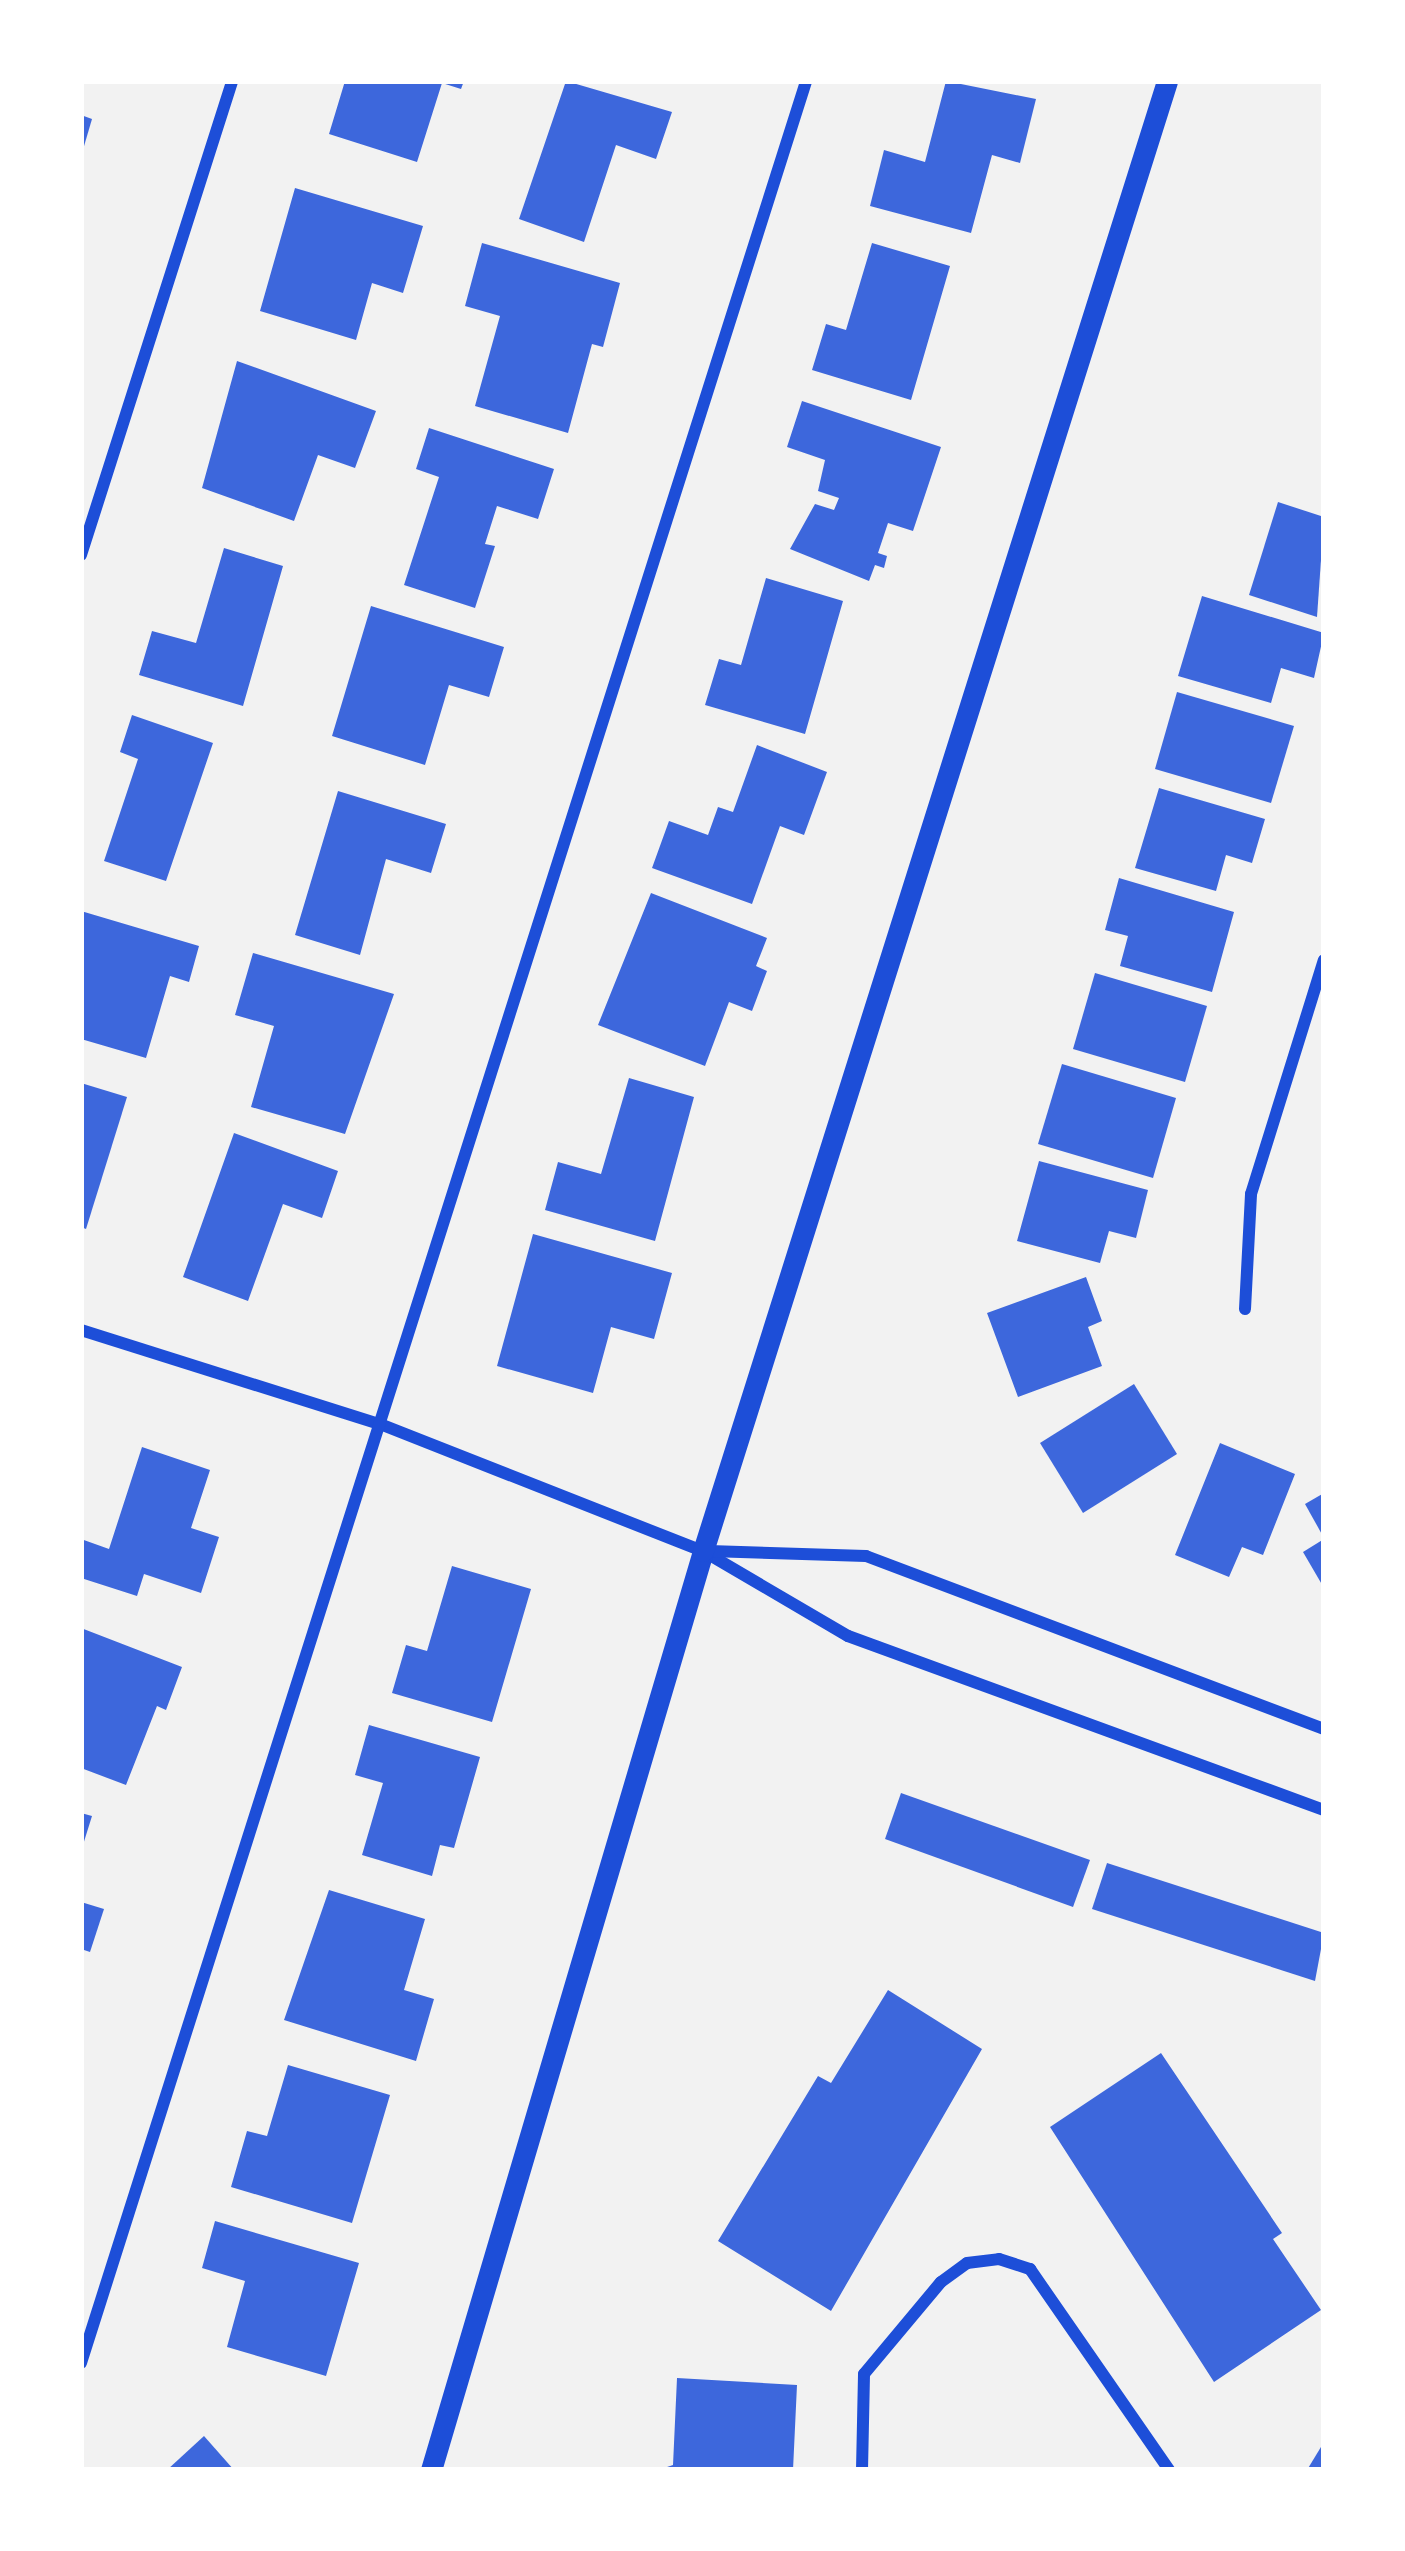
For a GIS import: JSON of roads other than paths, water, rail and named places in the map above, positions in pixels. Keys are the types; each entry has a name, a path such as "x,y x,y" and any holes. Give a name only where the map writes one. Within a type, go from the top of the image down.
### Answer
{"street":[{"path":"81,555 232,81"},
{"path":"81,2363 806,81"},
{"path":"431,2470 704,1551 1167,81"},
{"path":"1245,1309 1251,1194 1324,960"},
{"path":"81,1330 380,1424 704,1551 848,1636 1324,1810"},
{"path":"704,1551 866,1556 1324,1729"},
{"path":"862,2470 864,2374 941,2282 967,2263 999,2259 1030,2269 1169,2470"}]}
